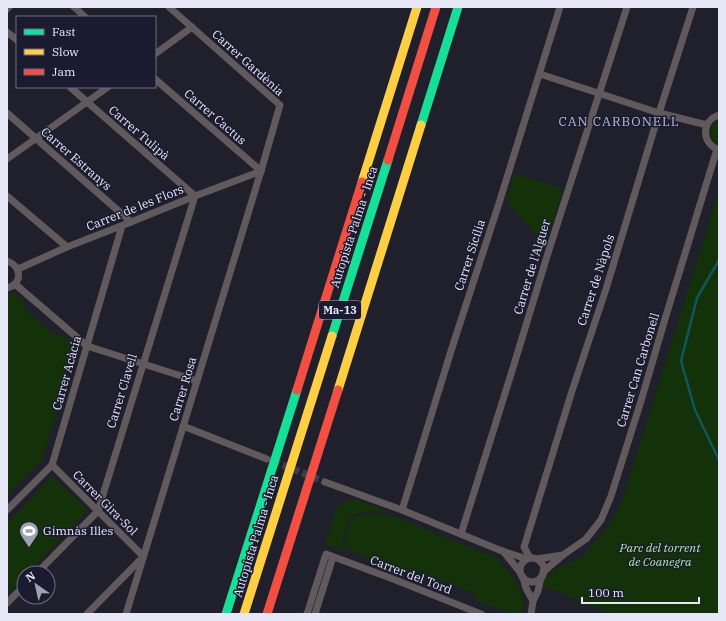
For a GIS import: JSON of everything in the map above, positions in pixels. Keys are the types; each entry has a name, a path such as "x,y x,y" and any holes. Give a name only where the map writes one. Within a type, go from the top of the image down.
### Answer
{"highway":[{"path":"226,614 417,7"},
{"name":"Autopista Palma - Inca","path":"244,614 436,7"},
{"name":"Ma-13","path":"267,614 458,7"}],"street":[{"path":"74,7 84,16"},
{"name":"Carrer Gardènia","path":"169,7 280,106 261,171"},
{"name":"Carrer Sicília","path":"402,510 560,7"},
{"name":"Carrer de l'Alguer","path":"461,534 548,253 627,7"},
{"name":"Carrer de Nàpols","path":"531,559 524,547 693,7"},
{"path":"156,53 192,27"},
{"path":"7,32 16,39"},
{"path":"540,74 659,113 707,125"},
{"name":"Carrer Cactus","path":"156,80 261,171"},
{"name":"Carrer Tulipà","path":"71,88 194,196"},
{"path":"7,159 107,88"},
{"name":"Carrer Estranys","path":"7,113 131,222"},
{"path":"718,149 708,142 706,131 710,120 719,115"},
{"name":"Carrer Can Carbonell","path":"531,559 563,555 586,539 601,520 611,496 641,401 718,149"},
{"name":"Carrer de les Flors","path":"18,269 194,196 261,171"},
{"name":"Carrer Rosa","path":"126,614 261,171"},
{"path":"7,196 67,248"},
{"name":"Carrer Clavell","path":"45,565 98,511 194,196"},
{"name":"Carrer Acàcia","path":"7,510 52,465 122,226"},
{"path":"7,261 15,265 18,269 19,275 15,284 7,288"},
{"path":"15,284 87,346 197,381"},
{"path":"183,426 267,459"},
{"name":"Carrer Gira-Sol","path":"52,465 143,556"},
{"path":"324,482 402,510 502,551 542,563 544,569 538,591 533,601 531,614"},
{"path":"502,551 525,580 532,581 538,580 563,555"},
{"path":"307,614 326,554 333,556 315,614"},
{"path":"87,614 143,556"},
{"name":"Carrer del Tord","path":"333,556 481,614"},
{"path":"531,559 522,563 521,566 526,588 533,601"},
{"path":"7,603 16,594"}],"green space":[{"path":"719,119 719,146 712,140 710,132 712,125"},
{"path":"514,173 563,189 545,245 506,201"},
{"name":"Parc del torrent de Coanegra","path":"719,190 719,614 613,614 538,584 554,570 583,556 610,523 622,501"},
{"path":"7,294 15,294 25,302 24,309 55,335 63,336 76,350 42,460 7,495"},
{"name":"Gimnàs Illes","path":"52,476 88,510 36,565 16,565 16,585 7,595 7,523"},
{"path":"357,499 385,510 384,513 366,512 353,515 349,518 342,543 343,551 330,546 323,549 337,507 346,501"},
{"path":"374,514 398,518 497,558 518,585 524,602 523,609 519,614 511,614 476,600 474,593 422,573 423,571 419,569 416,577 346,549 344,544 352,518 360,515"}],"waterway":[{"path":"719,260 697,298 681,361 695,410 719,460"}],"tunnel":[{"path":"273,461 325,482"}],"traffic: fast":[{"path":"421,125 458,7"},
{"path":"332,336 388,160"},
{"path":"226,614 297,390"}],"traffic: slow":[{"path":"362,182 417,7"},
{"path":"338,390 421,125"},
{"path":"244,614 332,336"}],"traffic: jam":[{"path":"388,160 436,7"},
{"path":"297,390 362,182"},
{"path":"267,614 338,390"}],"place":[{"name":"Gimnàs Illes","path":"29,548"}],"district":[{"name":"CAN CARBONELL","path":"619,121"}]}
